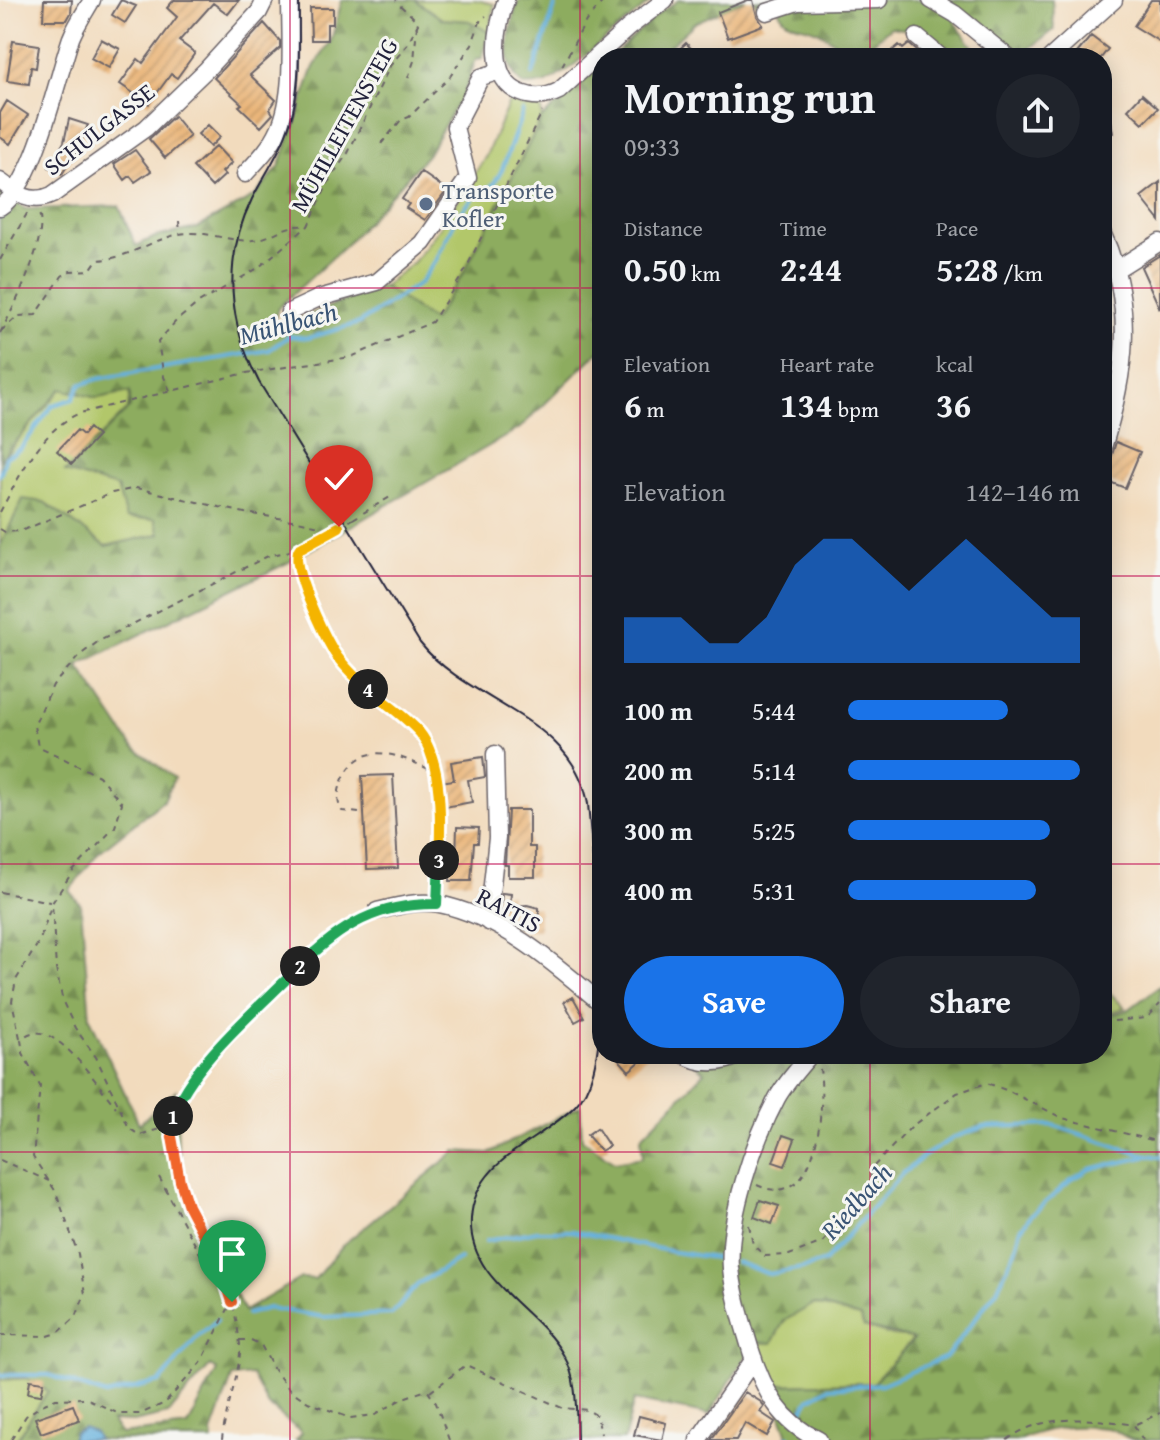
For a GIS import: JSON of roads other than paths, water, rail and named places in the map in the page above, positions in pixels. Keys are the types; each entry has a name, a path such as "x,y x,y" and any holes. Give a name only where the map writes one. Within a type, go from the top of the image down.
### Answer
{"street":[{"path":"0,207 15,193 36,149 73,34 92,0"},
{"name":"SCHULGASSE","path":"0,181 15,193 35,200 52,195 146,128 207,69 259,12 265,0"},
{"path":"245,174 274,138 284,114 290,0"},
{"path":"605,48 665,0"},
{"path":"767,12 798,2 879,0"},
{"path":"931,0 962,19 997,48"},
{"path":"1061,48 1114,0"},
{"path":"505,3 497,54 500,71 510,87 529,96 550,95 592,59"},
{"path":"917,37 930,48"},
{"path":"289,312 319,298 377,282 423,243 468,178 455,127 481,77 500,71"},
{"path":"1117,269 1160,242"},
{"path":"1112,257 1125,308 1119,384 1112,412"},
{"path":"488,922 497,838 495,754"},
{"name":"RAITIS","path":"377,911 409,903 437,904 488,922 517,937 592,995"},
{"path":"809,1064 782,1090 767,1120 745,1179 734,1221 731,1262 738,1306 762,1383 780,1412 819,1440"},
{"path":"698,1440 754,1359"}],"water":[{"path":"83,1428 94,1432 98,1440 72,1440 74,1433"}],"waterway":[{"name":"Mühlbach","path":"533,74 557,0"},
{"name":"Mühlbach","path":"0,475 6,457 21,448 53,405 73,399 80,385 97,379 269,350 289,336 308,338 359,323 420,283 436,260 457,217 474,197 493,185 502,170 523,111"},
{"path":"0,217 8,212"},
{"name":"Riedbach","path":"736,1262 769,1274 825,1261 902,1174 955,1137 983,1127 1053,1125 1137,1153 1160,1157"},
{"name":"Riedbach","path":"800,1415 809,1399 828,1388 882,1384 946,1357 997,1290 1015,1251 1021,1229 1031,1215 1071,1180 1090,1169 1145,1157"},
{"name":"Riedbach","path":"486,1241 537,1231 572,1231 728,1260"},
{"name":"Riedbach","path":"247,1314 269,1308 324,1317 392,1314 419,1283 460,1259"},
{"name":"Riedbach","path":"0,1375 49,1375 106,1395 160,1382 196,1338 217,1320"},
{"name":"Riedbach","path":"786,1440 789,1436"}],"tram line":[{"path":"299,0 299,62 294,107 283,142 252,199 236,245 233,291 241,337 259,382 420,643 465,682 541,731 562,750 579,774 588,804 592,848"},
{"path":"577,1440 575,1397 569,1365 552,1339 506,1293 480,1260 473,1241 471,1219 475,1198 483,1181 511,1154 575,1106 588,1086 595,1064"}],"place":[{"name":"Transporte Kofler","path":"426,204"}]}
